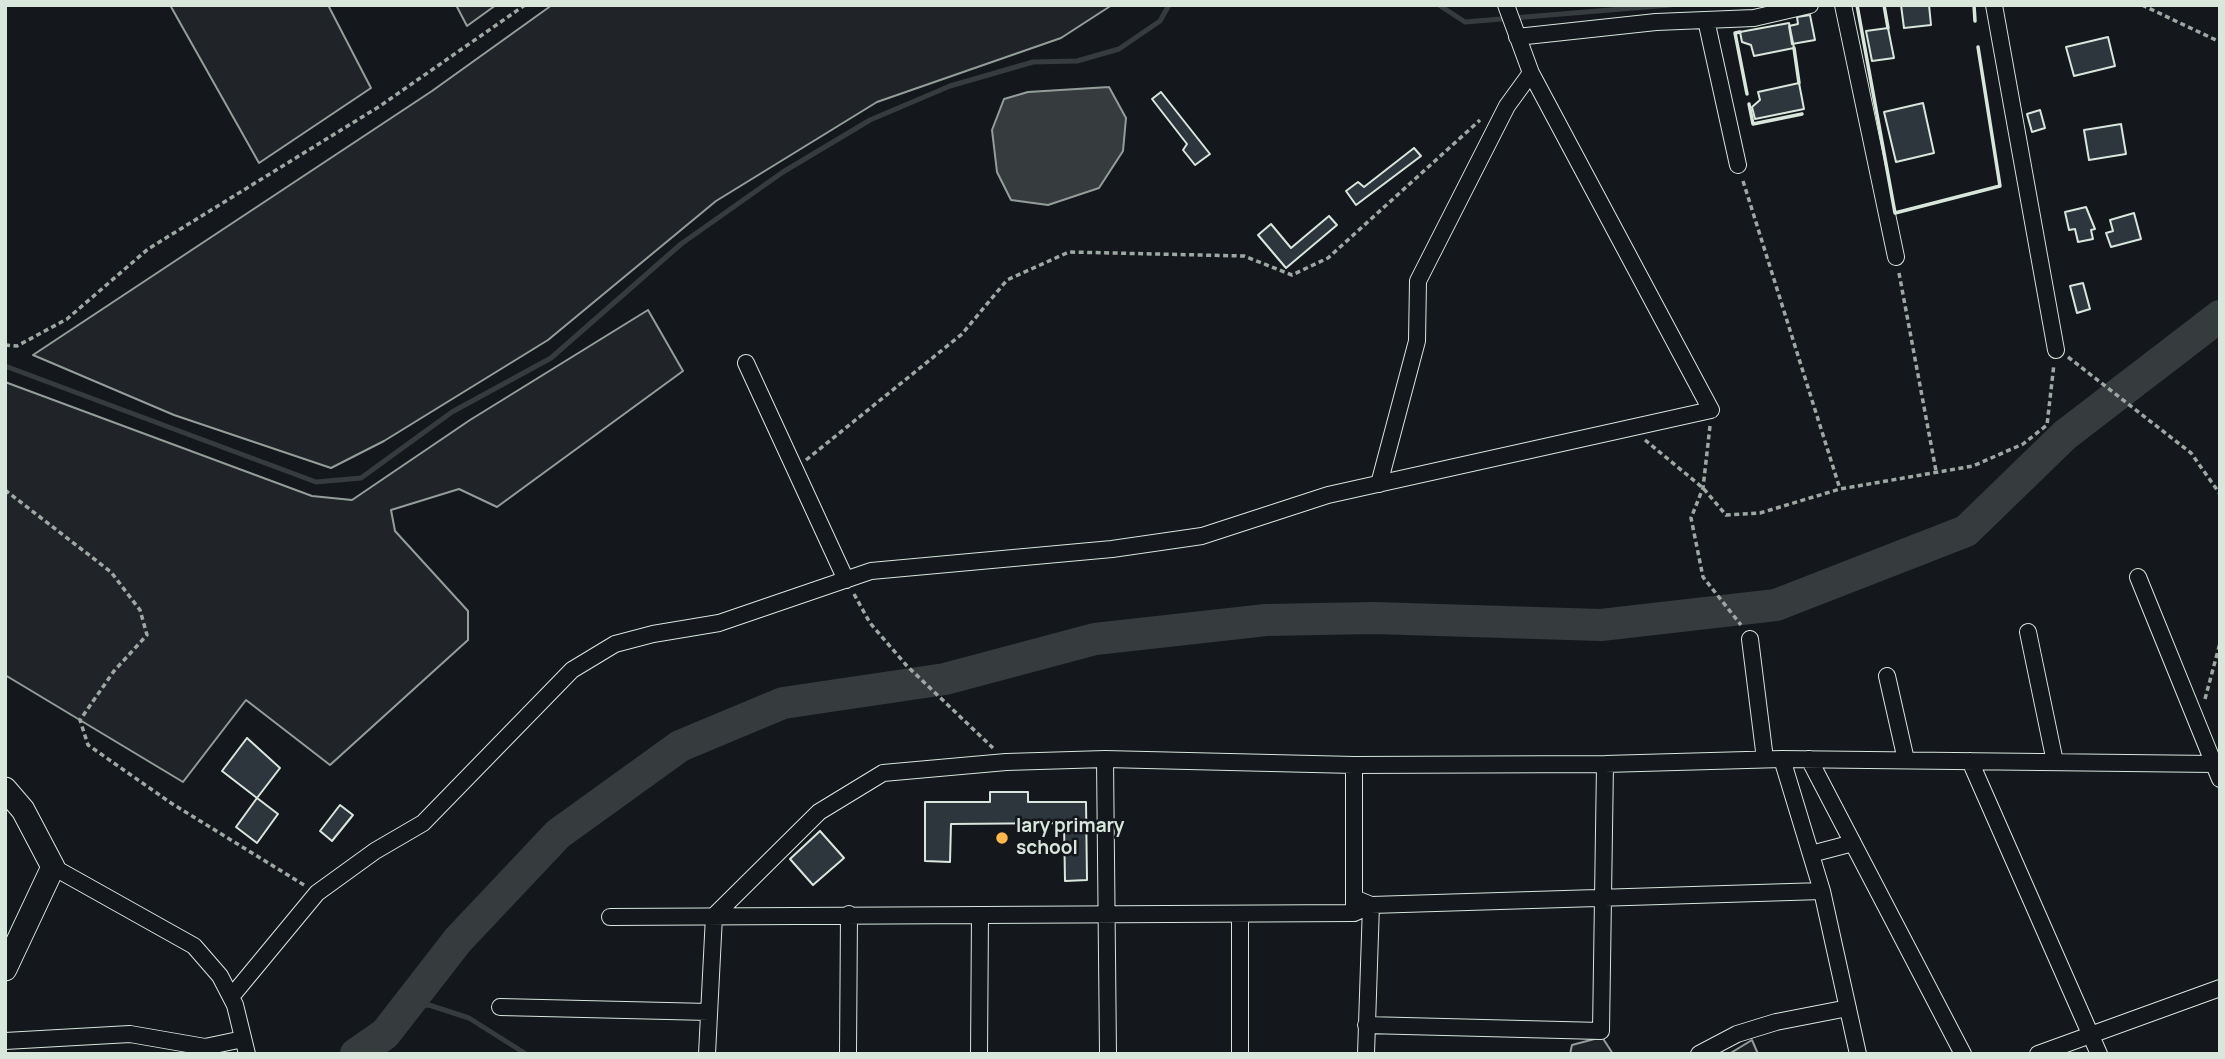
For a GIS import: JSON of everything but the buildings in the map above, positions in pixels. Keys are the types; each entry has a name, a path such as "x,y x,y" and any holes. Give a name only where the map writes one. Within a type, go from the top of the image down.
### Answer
{"street":[{"path":"1516,32 1754,18 1810,5"},
{"path":"1843,5 1896,257"},
{"path":"1994,5 2056,350"},
{"path":"231,997 317,893 375,851 423,823 572,670 615,644 653,634 719,623 871,571 1112,549 1202,536 1328,495 1633,430 1711,410 1531,74 1506,6"},
{"path":"1706,20 1738,165"},
{"path":"1379,484 1418,341 1418,281 1507,106 1531,74"},
{"path":"746,363 846,580"},
{"path":"707,1054 714,916 819,812 883,773 1006,762 1105,760 1354,765 1605,764 1765,759 2055,762 2217,772 2138,577"},
{"path":"2028,632 2055,762"},
{"path":"1750,639 1765,759"},
{"path":"1887,676 1906,760"},
{"path":"1782,759 1822,891 1858,1054"},
{"path":"1105,760 1108,1054"},
{"path":"1810,760 1963,1054"},
{"path":"1970,761 2099,1054"},
{"path":"1366,1025 1601,1031 1605,764"},
{"path":"1354,765 1354,906"},
{"path":"5,789 23,810 54,867 194,946 220,976 231,997 245,1046 205,1047 130,1034 5,1041"},
{"path":"1811,854 1853,843"},
{"path":"5,969 54,867"},
{"path":"610,917 849,914 1240,915 1371,905 1602,900 1822,891"},
{"path":"1366,1054 1371,905"},
{"path":"848,1054 849,914"},
{"path":"979,1054 980,915"},
{"path":"1240,915 1240,1054"},
{"path":"2038,1054 2220,988"},
{"path":"500,1007 709,1012"},
{"path":"1699,1054 1737,1034 1776,1022 1848,1008"}],"path":[{"path":"5,345 17,346 67,319 148,249 380,106 525,5"},
{"path":"2142,5 2220,42"},
{"path":"794,469 962,334 1007,280 1069,252 1244,257 1292,275 1328,258 1484,116"},
{"path":"1738,165 1840,489"},
{"path":"1896,257 1936,471"},
{"path":"1633,430 1703,488 1726,516 1760,513 1840,489 1973,466 2023,444 2048,425 2056,350 2098,378 2191,453 2220,494"},
{"path":"1711,410 1703,488 1691,518 1703,576 1750,639"},
{"path":"5,490 111,572 140,610 147,635 114,671 80,720 88,746 171,803 317,893"},
{"path":"846,580 870,623 907,666 1006,762"},
{"path":"2199,729 2220,643"}],"shaded area":[{"path":"170,5 328,5 371,88 259,163"},
{"path":"456,5 496,5 467,26"},
{"path":"552,5 1112,5 1061,38 877,102 716,201 548,340 384,441 331,468 174,415 33,355 432,91"},
{"path":"1109,87 1126,118 1123,151 1099,188 1048,205 1011,200 997,172 992,130 1004,99 1028,92"},
{"path":"648,310 683,371 497,507 459,489 391,510 395,531 468,611 468,640 330,765 246,700 183,782 5,675 5,382 312,496 352,500 470,420"},
{"path":"1602,1037 1613,1054 1570,1054 1572,1045"},
{"path":"1752,1040 1758,1054 1729,1054"}],"waterway":[{"path":"5,366 316,482 361,478 452,412 551,358 681,244 783,172 870,120 950,86 1033,62 1077,61 1119,49 1160,21 1169,5"},
{"path":"1439,5 1465,22 1670,5"},
{"path":"356,1054 385,1034 458,940 558,834 680,746 783,703 945,679 1095,639 1266,620 1374,618 1601,625 1776,605 1966,531 2065,435 2220,316"},
{"path":"406,1007 429,1005 469,1018 526,1054"}],"wall":[{"path":"1857,5 1895,213 2000,186 1978,47"},
{"path":"1884,5 1888,28"},
{"path":"1974,5 1975,21"},
{"path":"1740,32 1735,33 1747,94"},
{"path":"1794,48 1799,83"},
{"path":"1749,104 1753,124 1802,114"}],"place":[{"name":"lary primary school","path":"1002,838"}]}
